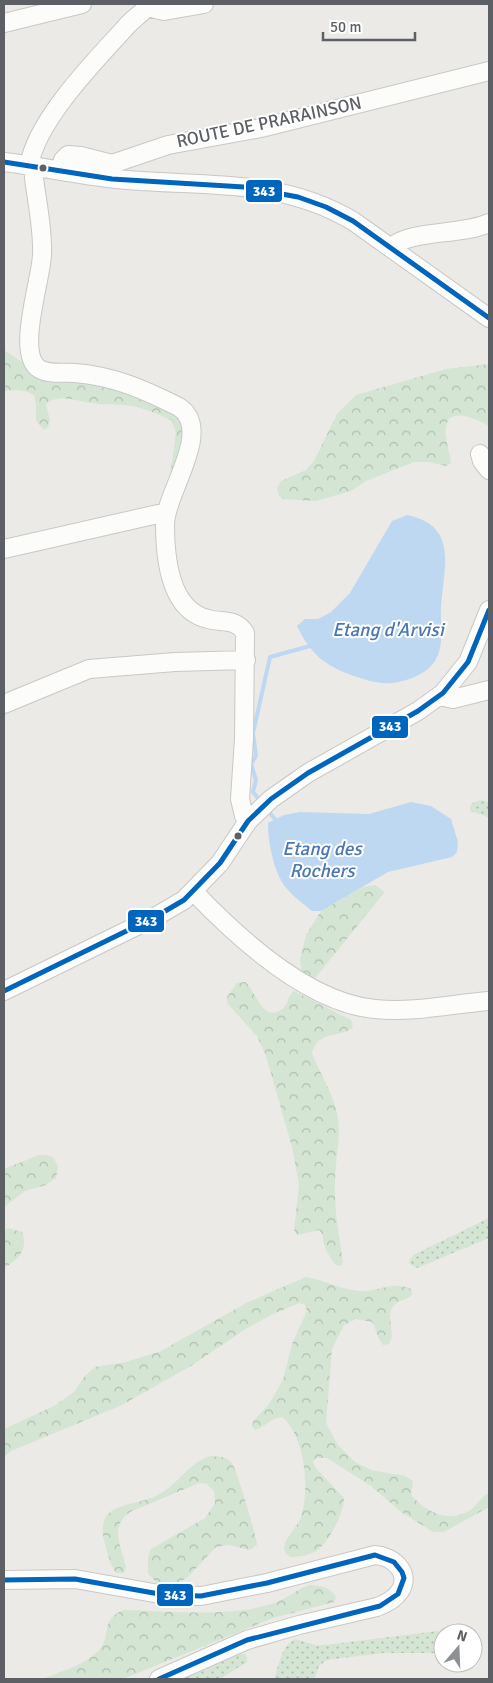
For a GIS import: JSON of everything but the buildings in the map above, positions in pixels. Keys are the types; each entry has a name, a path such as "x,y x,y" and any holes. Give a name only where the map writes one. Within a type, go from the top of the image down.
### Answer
{"street":[{"path":"4,23 82,4"},
{"path":"204,4 164,11 148,6 126,26 46,122 32,151 42,252 41,270 32,305 31,358 36,366 43,370 113,378 151,393 185,411 191,425 189,450 166,514 170,568 177,594 186,606 200,617 231,622 242,627 246,637 244,739 240,799 242,811 248,822"},
{"name":"ROUTE DE PRARAINSON","path":"60,171 63,160 68,155 112,164 168,145 261,128 489,71"},
{"path":"4,162 126,180 230,184 288,193 331,209 391,247 489,318"},
{"path":"391,247 406,238 468,231 489,223"},
{"path":"480,454 482,461 489,470"},
{"path":"4,549 100,526 166,514"},
{"path":"4,991 166,912 194,892 220,862 248,822 271,799 308,773 418,711 440,696 453,683 468,662 489,610"},
{"path":"4,704 89,669 175,662 246,660"},
{"path":"440,696 453,699 489,690"},
{"path":"194,892 269,959 305,985 333,999 354,1006 384,1010 489,1001"},
{"path":"4,1580 75,1579 165,1595 201,1596 267,1583 375,1555 390,1558 402,1571 400,1591 386,1603 363,1611 299,1625 247,1640 159,1679"}],"green space":[{"path":"4,350 44,376 123,389 169,406 188,428 169,483 176,433 172,421 136,407 95,404 62,398 46,404 50,421 48,427 44,430 36,421 34,395 16,390 4,391"},
{"path":"489,364 489,426 465,416 458,415 448,420 446,436 451,463 446,466 429,462 414,462 366,481 351,491 316,501 283,499 279,496 277,488 281,481 306,470 314,461 337,414 356,395 446,369"},
{"path":"481,800 489,802 489,817 470,811 472,803"},
{"path":"375,885 385,892 315,978 310,979 302,974 300,960 306,935 321,911 363,887"},
{"path":"245,982 268,1012 274,1013 281,1010 294,991 351,1020 353,1028 319,1041 312,1053 332,1097 337,1113 339,1139 335,1192 343,1262 341,1266 336,1265 329,1255 325,1247 323,1235 319,1230 297,1235 294,1230 299,1185 292,1147 266,1056 257,1036 227,1003 227,997 237,983"},
{"path":"39,1155 47,1155 54,1158 58,1167 56,1178 46,1185 25,1191 4,1207 4,1169"},
{"path":"489,1218 489,1238 417,1268 409,1264 410,1259 415,1254"},
{"path":"8,1228 22,1232 24,1244 18,1257 4,1268 4,1230"},
{"path":"306,1277 360,1291 392,1286 411,1289 412,1295 396,1303 391,1309 392,1335 389,1344 383,1345 379,1340 372,1322 356,1319 344,1325 332,1349 326,1423 337,1444 355,1462 371,1470 405,1476 413,1481 411,1495 423,1506 437,1514 453,1516 469,1511 489,1493 489,1507 444,1532 433,1532 401,1512 371,1486 327,1458 316,1458 313,1462 315,1467 344,1498 342,1511 332,1531 320,1548 302,1556 290,1557 285,1552 285,1543 299,1521 304,1506 304,1464 296,1436 290,1425 282,1417 274,1419 255,1430 252,1427 253,1421 269,1404 283,1380 292,1344 307,1311 305,1305 299,1303 271,1315 244,1330 191,1366 120,1406 11,1451 4,1457 4,1429 54,1406 74,1392 84,1377 95,1367 126,1362 161,1351 246,1303"},
{"path":"211,1456 225,1458 232,1463 246,1503 257,1545 250,1550 229,1545 216,1547 187,1578 176,1584 157,1583 148,1574 148,1556 151,1549 205,1518 215,1503 214,1491 207,1484 199,1483 130,1512 124,1518 118,1530 118,1537 126,1567 124,1573 116,1573 105,1544 103,1529 105,1519 119,1507 153,1497 163,1492 197,1462"},
{"path":"309,1585 324,1587 334,1593 336,1597 334,1602 273,1618 123,1679 42,1679 85,1661 98,1651 105,1640 108,1624 111,1619 123,1610 239,1611 274,1603"},
{"path":"433,1632 433,1653 383,1653 327,1660 319,1666 314,1679 274,1679 279,1662 290,1642 295,1639 315,1645"},
{"path":"240,1654 246,1654 247,1662 220,1679 183,1679"}],"water":[{"name":"Etang d'Arvisi","path":"407,515 424,521 435,529 442,539 445,551 445,564 440,646 433,663 421,674 397,682 375,682 345,673 325,662 309,646 297,626 305,619 318,619 331,612 350,593 392,521"},
{"name":"Etang des Rochers","path":"411,802 431,806 451,819 458,842 457,852 452,857 388,872 321,911 312,911 283,884 273,858 268,823 284,815 300,812 369,814"}],"waterway":[{"path":"261,802 253,792 256,780 251,764 256,756 253,733 270,657 310,646"},
{"path":"267,810 275,819"}],"transit line":[{"name":"343","path":"4,162 112,179 244,187 298,197 326,207 353,221 489,318"},
{"name":"343","path":"4,991 155,917 184,900 220,863 248,821 271,799 308,773 418,711 443,693 468,662 489,610"},
{"name":"343","path":"4,1580 75,1579 165,1595 201,1596 267,1583 375,1555 394,1562 402,1572 404,1578 398,1594 380,1606 247,1640 159,1679"}]}
